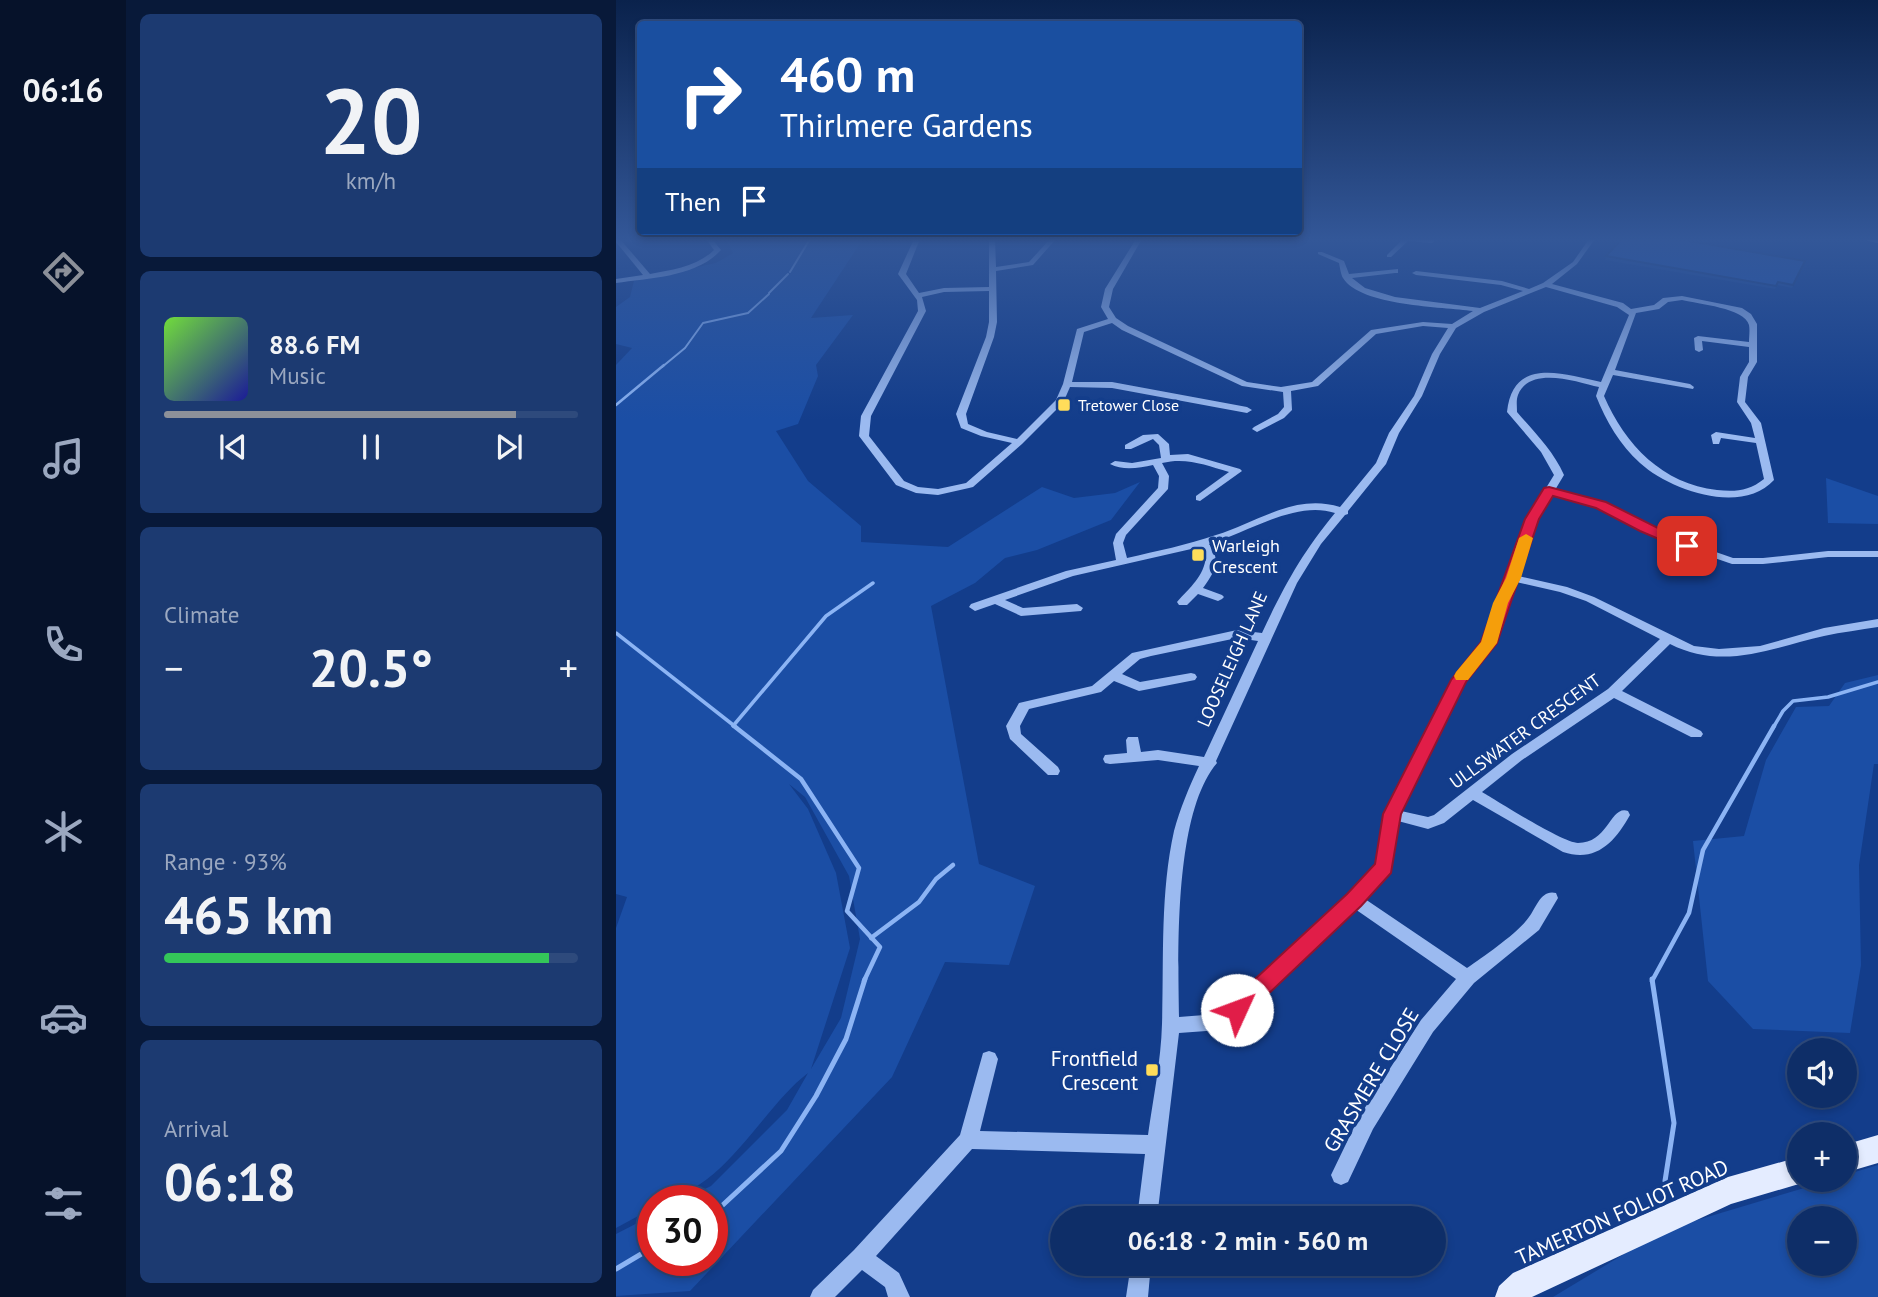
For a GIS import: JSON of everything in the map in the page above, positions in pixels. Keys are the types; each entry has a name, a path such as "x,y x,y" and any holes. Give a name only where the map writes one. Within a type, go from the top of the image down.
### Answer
{"main road":[{"path":"1857,1155 1878,1149"},
{"name":"TAMERTON FOLIOT ROAD","path":"1510,1297 1524,1284 1728,1191 1787,1174"}],"street":[{"path":"921,300 922,311 866,416 863,436 900,483 916,490 938,492 969,485 1019,442 1060,401 1080,331 1114,320"},
{"path":"992,300 993,323 987,351 961,414 964,426 1019,442"},
{"path":"1106,300 1105,307 1114,320 1245,384 1264,389 1287,390 1307,387 1324,378 1374,332 1423,324 1452,326 1507,300"},
{"path":"1395,300 1481,310"},
{"path":"1600,300 1631,310 1656,307 1670,300"},
{"path":"1631,310 1634,317 1611,372 1602,385 1600,396 1608,416 1633,450 1653,469 1680,484 1725,495 1758,491 1769,480 1756,422 1741,402 1744,377 1753,362 1753,324 1748,316 1739,310 1689,300"},
{"name":"LOOSELEIGH LANE","path":"1148,1206 1171,1026 1170,962 1175,870 1182,830 1193,795 1291,583 1306,558 1381,464 1394,433 1418,396 1436,354 1452,326"},
{"path":"1699,350 1698,338 1751,345"},
{"path":"1611,372 1674,381 1690,387"},
{"path":"1171,1026 1220,1022 1237,1010 1354,900 1384,867 1392,814 1459,680 1489,643 1532,519 1559,475 1554,460 1531,437 1512,412 1514,395 1526,379 1537,376 1602,385"},
{"path":"1067,384 1112,385 1247,410"},
{"path":"1257,429 1281,416 1289,408 1287,390"},
{"path":"1716,435 1759,441"},
{"path":"1122,560 1118,544 1121,534 1163,489 1164,476 1161,461 1164,444 1156,436 1146,437 1128,447"},
{"path":"1115,464 1132,466 1188,457 1236,469 1237,472 1210,488 1200,498"},
{"path":"1549,491 1601,505 1663,537 1732,561 1763,561 1828,554 1878,554"},
{"path":"975,607 1070,573 1203,544 1297,508 1317,505 1344,512"},
{"path":"1184,602 1197,590 1212,559 1211,553 1203,544"},
{"path":"1513,578 1563,589 1590,599 1691,650 1730,653 1760,650 1824,632 1878,623"},
{"path":"1197,590 1217,597"},
{"path":"996,600 1021,611 1077,608"},
{"path":"1043,768 1015,736 1013,726 1024,706 1096,689 1136,656 1150,652 1237,634 1267,638"},
{"name":"ULLSWATER CRESCENT","path":"1392,814 1428,823 1439,819 1517,757 1613,692 1667,640"},
{"path":"1113,675 1139,687 1191,677"},
{"path":"1613,692 1696,734"},
{"path":"1133,740 1134,756"},
{"path":"1110,759 1158,755 1210,762"},
{"path":"1472,793 1568,848 1585,850 1603,844 1623,815"},
{"name":"GRASMERE CLOSE","path":"1341,1175 1366,1123 1427,1026 1468,978 1533,925 1550,898"},
{"path":"1354,900 1468,978"},
{"path":"820,1297 861,1257 968,1140 989,1059"},
{"path":"968,1140 1156,1144"},
{"path":"861,1257 892,1280 899,1297"},
{"path":"1137,1297 1140,1276"}],"shaded area":[{"path":"626,300 823,300 811,318 853,315 816,365 818,376 798,424 776,431 808,481 861,526 861,542 948,547 1042,487 1074,498 1115,493 1140,482 1111,520 1037,550 1005,558 975,583 931,606 979,864 1035,886 1009,965 945,962 892,1077 728,1251 728,1185 712,1185 787,1110 808,1073 773,1108 738,1150 699,1185 637,1185 637,1217 616,1228 616,928 627,897 616,894 616,365 632,348 616,344 616,307","holes":["789,784 805,797 849,876 860,939 841,1018 811,1069 850,948 836,873 808,809"]},
{"path":"1826,478 1878,496 1878,524 1828,523"},
{"path":"1878,675 1878,764 1874,764 1859,865 1861,965 1850,1033 1753,1029 1708,981 1693,841 1744,836 1766,760 1796,707 1829,706 1845,683"},
{"path":"1878,1165 1878,1297 1553,1297 1664,1230 1791,1192 1857,1192 1857,1171"},
{"path":"637,1223 637,1276 704,1276 690,1291 616,1296 616,1234"}],"waterway":[{"path":"662,367 685,348 703,323 748,313 763,300"},
{"path":"616,405 664,365"},
{"path":"734,725 826,616 873,583"},
{"path":"616,633 734,725"},
{"path":"1773,728 1793,701 1828,697 1878,682"},
{"path":"734,725 737,728"},
{"path":"734,726 801,779 859,868 847,911 871,938"},
{"path":"1652,981 1689,913 1703,850 1774,726"},
{"path":"871,938 919,902 936,879 953,865"},
{"path":"864,981 880,947 871,938"},
{"path":"728,1200 781,1151 816,1096 846,1039 865,979"},
{"path":"1652,981 1674,1123 1665,1181"},
{"path":"616,1269 637,1257"}],"slow traffic":[{"path":"1462,676 1489,643 1526,538"}],"place":[{"name":"Tretower Close","path":"1064,405"},
{"name":"Warleigh Crescent","path":"1198,555"},
{"name":"Frontfield Crescent","path":"1152,1070"}],"route":[{"path":"1237,1010 1354,900 1384,867 1392,814 1459,680 1489,643 1532,519 1549,491 1601,505 1627,520 1687,546"}]}
